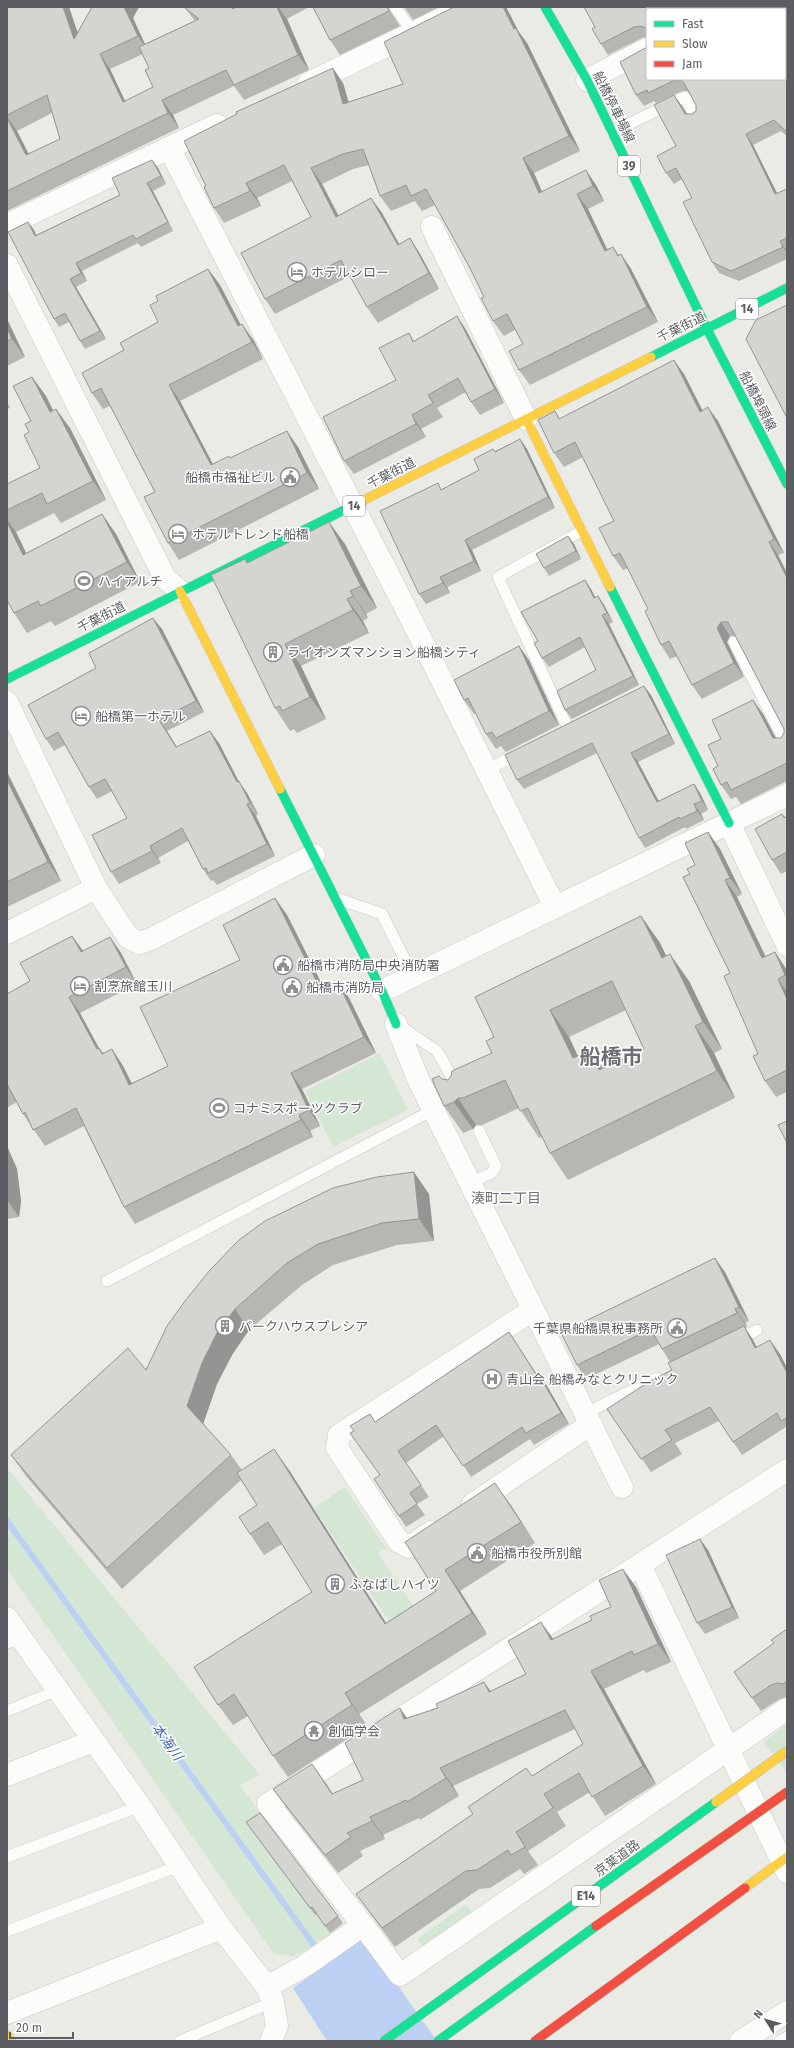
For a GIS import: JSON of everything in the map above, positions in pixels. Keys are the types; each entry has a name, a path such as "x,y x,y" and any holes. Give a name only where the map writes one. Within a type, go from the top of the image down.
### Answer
{"main road":[{"name":"船橋停車場線","path":"546,7 587,80 707,329"},
{"name":"千葉街道","path":"7,679 180,591 353,507 787,288"},
{"name":"船橋埠頭線","path":"707,329 785,476"},
{"path":"526,419 729,823"},
{"path":"180,591 336,898 382,991 396,1024"},
{"name":"京葉道路","path":"384,2041 787,1750"},
{"name":"E14","path":"438,2041 580,1938 787,1792"},
{"path":"535,2041 785,1864"},
{"path":"7,2035 11,2041"}],"street":[{"path":"290,92 414,34 467,7"},
{"path":"587,80 646,50"},
{"path":"7,225 233,118"},
{"path":"168,148 353,507 555,907"},
{"path":"432,226 526,419"},
{"path":"7,265 165,578 180,591"},
{"path":"7,702 96,888 128,937 139,943 151,939 314,855"},
{"path":"382,991 787,795"},
{"path":"729,823 787,945"},
{"path":"7,933 96,888"},
{"path":"396,1024 418,1079 622,1487"},
{"path":"534,1310 339,1435 337,1448 399,1542 410,1547 589,1419"},
{"path":"787,1470 268,1804 363,1925 400,1975 787,1709"},
{"path":"640,1565 785,1864"},
{"path":"7,1618 14,1641 58,1690 140,1806 221,1928 270,1995 277,2026 271,2041"},
{"path":"7,1775 94,1741"},
{"path":"270,1995 306,1965 363,1925"},
{"path":"7,2013 221,1928"},
{"path":"742,2041 787,2012"}],"lane":[{"path":"395,7 414,34"},
{"path":"612,132 685,97 697,119"},
{"path":"555,735 572,726 498,577 582,531"},
{"path":"734,642 787,746"},
{"path":"645,690 659,683"},
{"path":"486,770 527,749"},
{"path":"336,898 382,914 413,976"},
{"path":"396,1024 437,1051 464,1100"},
{"path":"106,1281 434,1110"},
{"path":"469,1183 492,1173 496,1166 479,1131"},
{"path":"728,1344 757,1330"},
{"path":"589,1419 664,1375"},
{"path":"7,1711 58,1690"},
{"path":"7,1857 140,1806"},
{"path":"7,1931 179,1866"},
{"path":"180,2041 270,1995"},
{"path":"780,2041 787,2037"}],"green space":[{"path":"380,1053 408,1110 333,1147 305,1091"},
{"path":"7,1468 260,1775 240,1785 341,1927 301,1953 293,1956 274,1954 7,1569"},
{"path":"345,1487 386,1548 378,1553 419,1614 395,1630 314,1508"},
{"path":"787,1724 787,1773 763,1742"},
{"path":"466,1904 472,1912 423,1947 417,1939"}],"water":[{"path":"364,1938 437,2041 327,2041 293,1988"}],"building":[{"path":"7,7 63,7 74,39 92,7 124,7 138,36 100,54 123,102 153,87 145,70 149,68 139,47 199,19 185,8 186,7 231,7 233,9 236,7 277,7 298,55 234,85 226,70 162,100 168,113 7,191 7,118 26,155 60,139 47,95 7,115"},
{"path":"313,7 387,7 389,11 330,40"},
{"path":"454,7 503,7 514,29 516,28 569,136 523,158 539,193 586,170 593,186 577,194 605,251 613,247 618,256 621,254 647,307 519,370 509,351 523,344 507,314 493,321 481,298 484,297 470,268 426,189 411,196 406,185 380,196 363,149 343,154 311,168 336,217 371,198 398,245 410,238 429,273 367,307 341,260 265,299 241,253 311,217 284,165 246,183 250,191 214,208 204,187 206,186 184,141 237,114 236,112 333,68 343,104 403,84 384,42"},
{"path":"584,7 692,8 646,8 646,28 640,26 634,27 601,44 592,29 595,27"},
{"path":"787,7 787,39 786,8 746,8"},
{"path":"787,43 787,132 774,120 746,134 775,194 787,189 787,238 780,241 783,247 731,271 712,262 683,202 692,198 676,168 666,173 657,156 676,146 654,105 674,95 685,114 692,114 696,111 696,105 681,80 786,80"},
{"path":"646,48 646,80 675,80 648,93 647,90 636,95 620,62"},
{"path":"152,160 161,176 147,183 168,222 136,239 133,235 76,263 81,273 70,279 100,331 80,341 65,313 54,319 8,232 28,222 35,236 120,195 112,178"},
{"path":"208,269 238,326 242,324 252,342 169,385 211,465 229,456 230,458 287,431 307,473 168,543 144,497 155,492 101,388 92,393 82,373 124,350 120,343 158,322 150,305 158,301 156,296"},
{"path":"787,305 787,418 746,339 756,320"},
{"path":"457,316 495,389 471,402 458,378 428,395 433,403 412,415 416,424 344,461 323,417 396,380 379,348 409,333 413,342"},
{"path":"7,328 12,339 7,341"},
{"path":"674,360 700,412 708,407 774,539 769,542 787,578 787,763 731,790 727,782 721,785 713,769 718,766 708,745 721,739 712,720 753,700 773,738 781,738 784,733 784,729 728,622 721,622 717,628 734,663 692,685 669,641 661,645 645,611 648,609 620,553 613,556 599,528 614,521 575,442 554,453 538,420 555,411 559,419"},
{"path":"32,377 50,412 56,409 93,481 47,504 42,493 7,510 7,484 40,468 24,435 29,432 25,424 31,421 13,386"},
{"path":"520,439 548,497 465,540 474,561 440,577 443,583 419,594 380,511 438,483 441,490 479,470 474,459 493,449 495,452"},
{"path":"102,514 127,562 41,606 38,601 14,613 7,600 7,522 23,555"},
{"path":"329,522 361,586 350,591 353,596 347,599 353,610 285,644 310,697 282,711 280,706 275,708 211,575 245,559 247,563"},
{"path":"568,536 576,551 544,568 536,554"},
{"path":"585,580 594,598 598,596 607,613 602,615 633,676 565,710 557,691 596,670 580,637 542,658 534,643 538,641 521,612"},
{"path":"153,618 196,701 159,720 176,747 210,731 237,782 239,781 250,803 247,804 267,844 208,873 206,868 203,869 182,828 150,846 152,851 111,872 92,835 127,818 105,779 89,787 58,732 46,739 28,705 96,668 89,653"},
{"path":"519,646 549,711 496,738 492,732 486,734 468,698 464,700 454,680"},
{"path":"644,686 669,734 631,753 657,802 694,784 702,801 694,804 697,811 680,819 679,817 639,838 592,743 517,780 505,755"},
{"path":"7,780 48,862 7,882"},
{"path":"782,814 784,818 787,816 787,852 772,860 755,829"},
{"path":"708,832 730,878 725,880 762,958 775,952 785,975 778,979 787,999 787,1070 765,1081 753,1056 758,1054 724,976 730,973 683,877 690,874 687,869 695,865 685,843"},
{"path":"275,898 321,990 338,982 364,1037 291,1073 309,1110 299,1115 301,1120 124,1207 76,1108 33,1130 25,1112 23,1114 7,1084 7,994 30,981 20,963 72,936 81,952 110,937 126,967 69,997 97,1049 99,1048 102,1054 112,1049 129,1085 168,1066 140,1007 240,960 223,925"},
{"path":"641,916 662,958 670,954 703,1022 695,1026 717,1071 550,1153 528,1108 520,1111 505,1080 463,1098 458,1098 454,1102 444,1106 432,1079 439,1076 442,1079 448,1080 452,1071 492,1053 486,1041 494,1037 475,997","holes":["612,981 644,1049 599,1070 590,1050 573,1058 550,1010"]},
{"path":"787,1121 787,1143 778,1125"},
{"path":"414,1172 419,1219 382,1223 318,1244 287,1263 235,1309 217,1333 202,1363 187,1406 231,1455 107,1568 11,1455 128,1348 146,1370 167,1326 185,1301 210,1270 239,1240 265,1221 333,1188 377,1177"},
{"path":"715,1258 739,1307 735,1309 737,1313 662,1349 651,1329 577,1365 561,1333"},
{"path":"744,1326 755,1348 770,1340 787,1371 787,1418 781,1421 777,1413 733,1442 710,1407 665,1430 672,1440 641,1459 607,1409 650,1381 672,1370 668,1363"},
{"path":"509,1332 537,1376 539,1375 561,1413 526,1433 522,1427 463,1466 436,1425 398,1451 421,1485 410,1493 417,1504 399,1516 374,1479 380,1475 350,1433 354,1431 350,1426 370,1414 375,1422"},
{"path":"274,1449 385,1624 436,1591 405,1542 495,1483 521,1522 445,1570 472,1613 345,1693 352,1705 273,1756 234,1694 218,1705 194,1667 312,1592 268,1522 250,1534 239,1517 257,1505 237,1473"},
{"path":"700,1539 732,1607 697,1623 666,1555"},
{"path":"623,1569 658,1644 634,1655 632,1651 591,1671 643,1766 592,1797 579,1773 544,1794 553,1808 516,1832 525,1847 511,1855 508,1850 477,1870 466,1871 382,1928 356,1894 473,1814 468,1807 526,1768 532,1776 583,1744 565,1710 440,1768 446,1778 407,1802 406,1800 370,1817 372,1821 347,1833 351,1837 325,1855 273,1789 312,1764 332,1794 363,1780 345,1743 400,1708 404,1719 438,1708 436,1704 484,1682 489,1692 526,1674 508,1641 541,1622 551,1640 592,1620 590,1616 611,1607 599,1580"},
{"path":"787,1629 787,1681 783,1684 777,1683 771,1685 752,1698 734,1672 774,1643 771,1640"},
{"path":"260,1813 338,1916 325,1926 246,1822"}],"waterway":[{"name":"本海川","path":"7,1521 319,1952"}],"traffic: fast":[{"path":"545,7 587,80 707,329"},
{"path":"651,357 787,288"},
{"path":"707,329 787,484"},
{"path":"7,679 364,500"},
{"path":"610,587 729,823"},
{"path":"280,789 382,991 396,1024"},
{"path":"384,2041 716,1802"},
{"path":"438,2041 596,1926"}],"traffic: slow":[{"path":"364,500 651,357"},
{"path":"526,419 610,587"},
{"path":"180,591 280,789"},
{"path":"716,1802 787,1751"},
{"path":"745,1888 787,1857"},
{"path":"7,2035 11,2041"}],"traffic: jam":[{"path":"596,1926 787,1792"},
{"path":"535,2041 745,1888"}],"place":[{"name":"ホテルシロー","path":"297,272"},
{"name":"船橋市福祉ビル","path":"290,477"},
{"name":"ホテルトレンド船橋","path":"178,534"},
{"name":"ハイアルチ","path":"84,581"},
{"name":"ライオンズマンション船橋シティ","path":"273,652"},
{"name":"船橋第一ホテル","path":"81,716"},
{"name":"船橋市消防局中央消防署","path":"283,965"},
{"name":"割烹旅館玉川","path":"80,986"},
{"name":"船橋市消防局","path":"292,987"},
{"name":"コナミスポーツクラブ","path":"219,1108"},
{"name":"パークハウスプレシア","path":"225,1326"},
{"name":"千葉県船橋県税事務所","path":"677,1328"},
{"name":"青山会 船橋みなとクリニック","path":"492,1379"},
{"name":"船橋市役所別館","path":"477,1553"},
{"name":"ふなばしハイツ","path":"335,1584"},
{"name":"創価学会","path":"314,1731"}],"district":[{"name":"船橋市","path":"611,1057"},
{"name":"湊町二丁目","path":"506,1198"}]}
